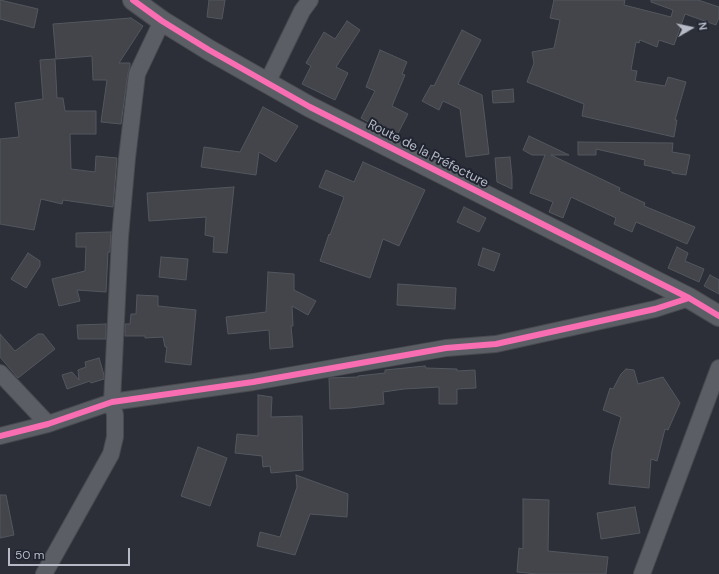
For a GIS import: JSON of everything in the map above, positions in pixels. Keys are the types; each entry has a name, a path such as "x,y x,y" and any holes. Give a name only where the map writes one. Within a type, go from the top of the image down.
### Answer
{"street":[{"path":"267,83 302,12 310,0"},
{"name":"Route de la Préfecture","path":"138,2 162,21 267,83 317,110 689,298 719,316"},
{"path":"44,574 111,454 115,437 112,402 120,237 127,158 137,74 162,21"},
{"path":"0,436 48,424 112,402 253,382 446,348 496,344 655,309 689,298"},
{"path":"642,574 719,368"},
{"path":"0,373 48,424"}],"building":[{"path":"0,0 38,9 34,28 0,19"},
{"path":"209,0 225,0 222,19 207,17"},
{"path":"554,0 625,0 624,5 671,17 673,10 651,2 651,0 698,0 719,7 719,17 716,25 685,14 674,45 659,40 657,47 640,40 639,43 636,42 631,70 637,71 635,81 665,86 668,77 686,82 675,120 677,120 674,137 582,116 584,104 527,82 534,63 532,52 554,48 560,20 550,18"},
{"path":"131,18 143,26 119,63 130,63 121,124 101,122 107,80 93,80 92,56 56,59 53,24"},
{"path":"347,21 360,30 336,67 348,73 335,100 302,84 311,66 306,63 324,32 335,39"},
{"path":"462,30 481,40 458,84 482,95 489,154 466,157 460,109 443,101 439,110 422,101 431,85 434,86"},
{"path":"380,50 407,62 402,74 405,75 392,106 408,114 396,137 361,118 375,91 366,87"},
{"path":"55,59 57,98 63,98 65,111 96,111 96,134 70,134 71,169 95,172 96,156 117,158 113,207 63,200 62,204 41,199 34,230 0,224 0,139 19,137 15,103 43,99 40,60"},
{"path":"513,89 514,102 493,103 492,91"},
{"path":"263,107 298,126 276,162 259,152 256,175 201,167 204,147 240,152"},
{"path":"529,136 569,155 551,155 620,188 619,191 645,203 644,206 695,227 687,244 636,222 632,232 614,224 616,218 571,197 563,218 549,212 553,202 530,193 545,155 532,155 523,150"},
{"path":"578,142 673,143 672,152 690,155 686,175 672,173 672,171 644,165 645,160 596,149 596,155 578,155"},
{"path":"510,157 512,189 497,182 495,158"},
{"path":"363,162 425,190 399,246 383,239 370,278 320,261 344,197 319,187 326,170 354,182"},
{"path":"234,187 227,253 213,252 214,237 205,235 206,217 149,221 147,193"},
{"path":"464,207 486,218 479,232 457,222"},
{"path":"111,232 110,252 108,252 106,292 77,290 80,301 59,306 52,279 85,271 86,247 76,247 76,233"},
{"path":"677,247 688,253 685,261 704,269 699,282 668,268"},
{"path":"483,248 500,254 494,271 478,265"},
{"path":"28,253 40,261 40,266 26,288 11,279"},
{"path":"161,257 188,259 186,280 159,277"},
{"path":"268,272 294,274 294,290 316,301 308,315 292,306 293,326 291,326 293,347 270,349 269,330 228,334 226,317 266,312"},
{"path":"710,275 719,280 719,294 704,286"},
{"path":"398,284 456,288 455,309 397,305"},
{"path":"137,295 158,296 158,306 196,310 191,365 165,362 167,347 165,347 163,337 145,338 145,336 125,336 125,324 130,324 131,314 136,314"},
{"path":"106,324 106,339 78,339 77,325"},
{"path":"0,334 15,351 38,334 43,334 55,349 18,378 0,357"},
{"path":"99,358 104,379 91,383 90,381 67,389 62,375 72,372 79,380 78,370 86,367 85,362"},
{"path":"425,366 426,368 457,369 457,371 475,370 476,388 457,389 457,404 439,404 439,387 383,392 384,404 330,409 329,378 358,377 385,373 385,370"},
{"path":"626,369 634,370 638,384 663,377 680,403 668,430 665,429 657,461 651,459 649,488 609,484 612,451 621,417 603,410 610,388 613,389 621,374"},
{"path":"258,395 272,397 271,417 302,416 303,470 271,473 270,466 263,467 262,456 235,453 237,434 258,436"},
{"path":"198,447 227,458 210,506 181,496"},
{"path":"296,475 348,494 347,517 310,514 295,555 257,546 260,532 280,537 297,487"},
{"path":"0,495 6,495 14,535 0,538"},
{"path":"523,499 549,500 548,551 608,557 606,574 537,574 517,572 519,548 523,549"},
{"path":"635,507 640,533 601,539 597,513"}],"cycle path":[{"path":"133,0 162,21 209,50 310,107 689,298 719,316"},
{"path":"0,436 48,424 112,402 253,382 446,348 496,344 655,309 689,298"}]}
